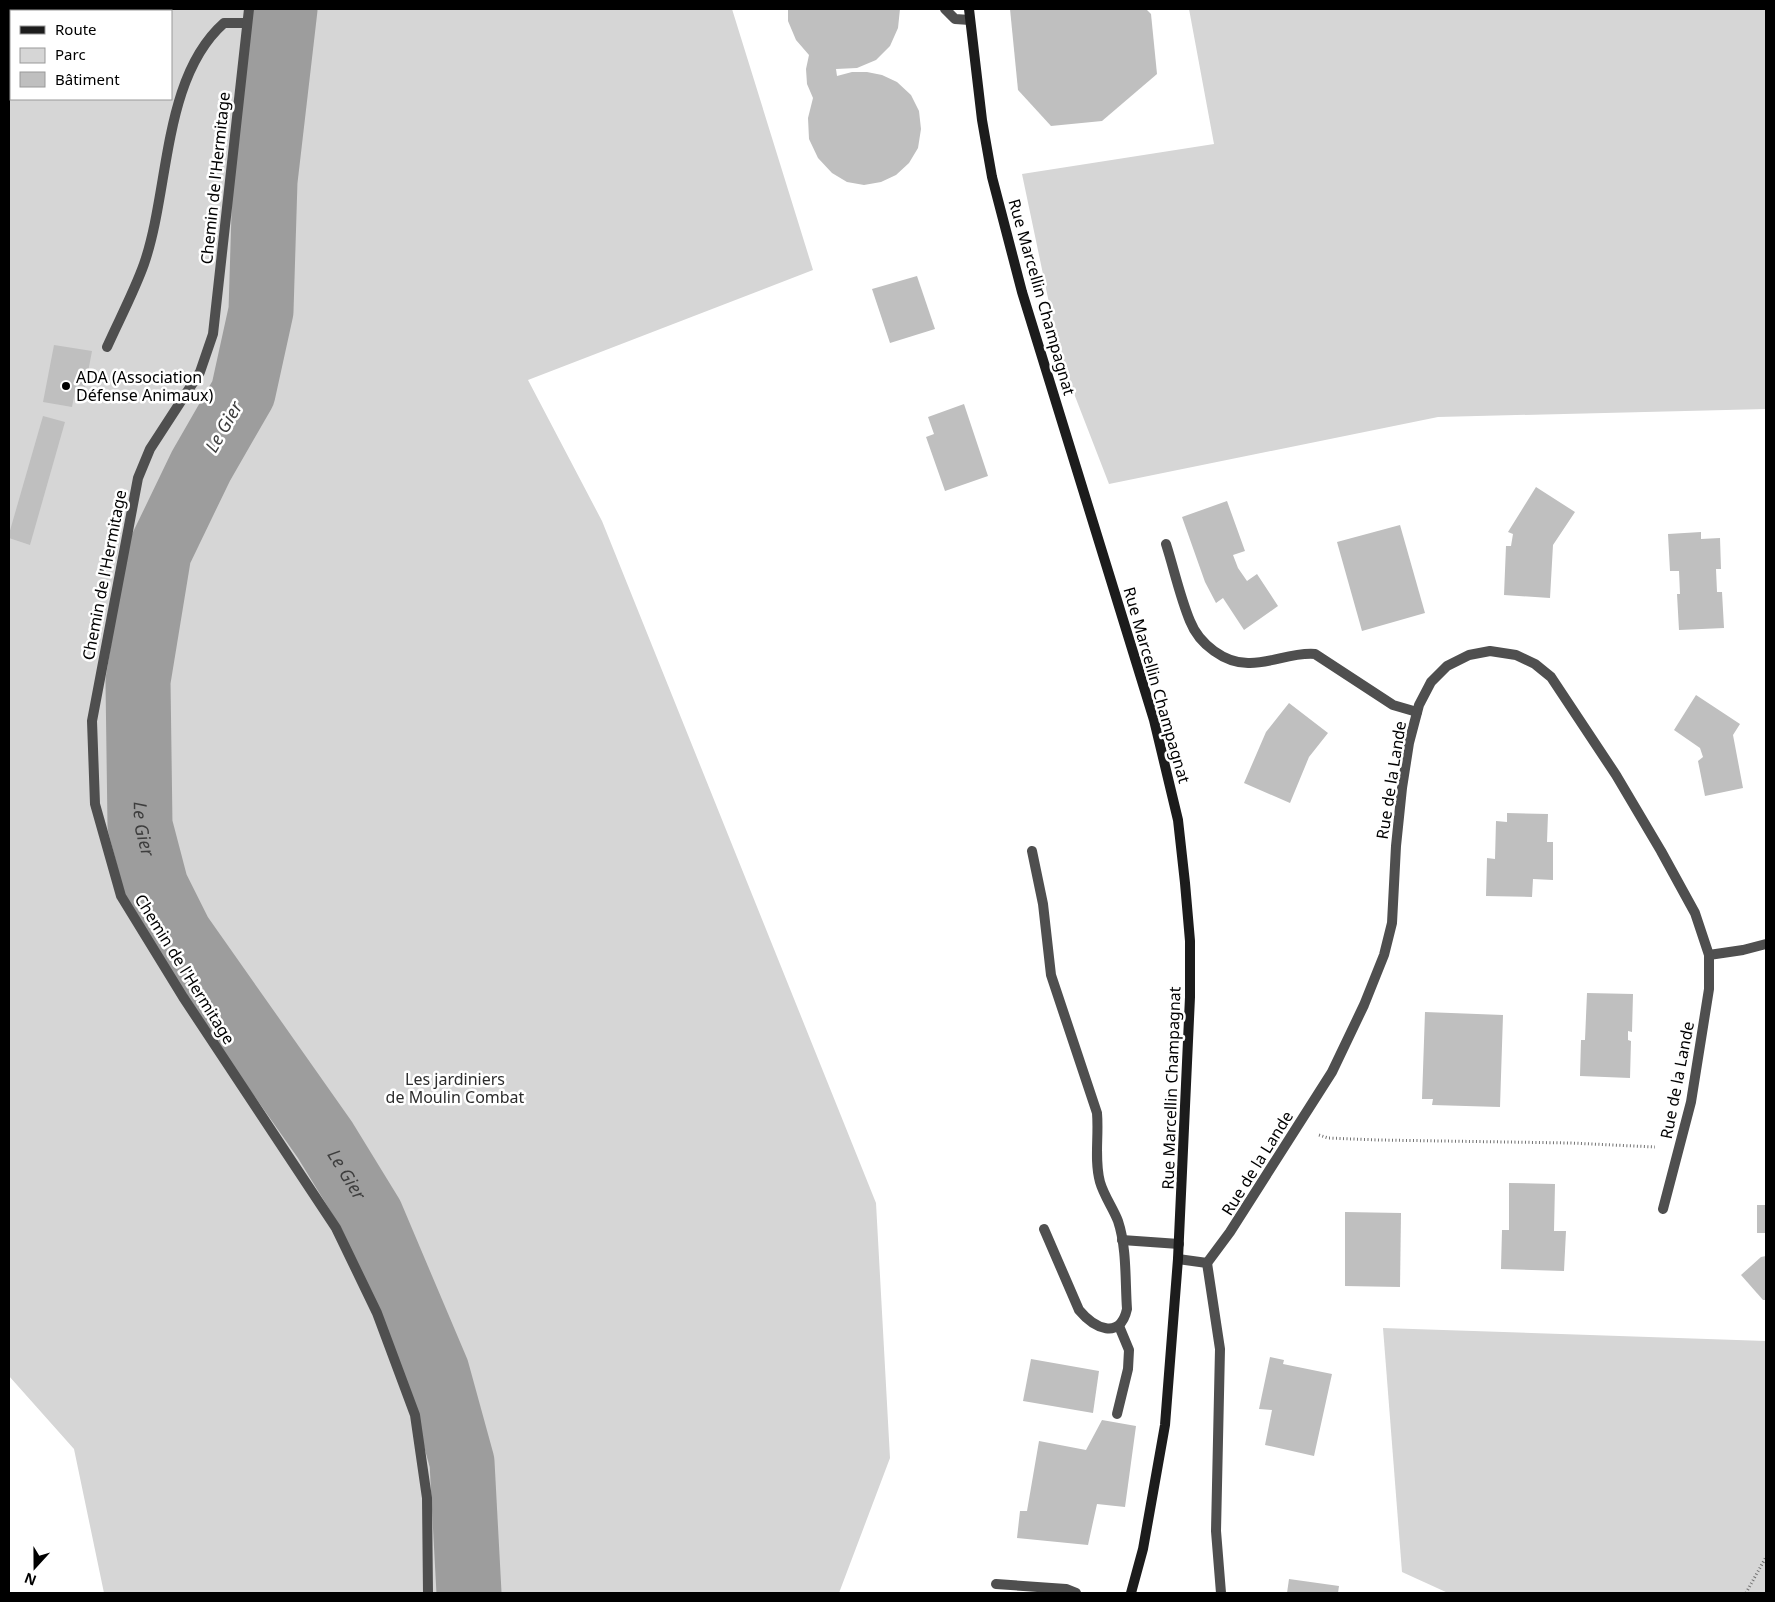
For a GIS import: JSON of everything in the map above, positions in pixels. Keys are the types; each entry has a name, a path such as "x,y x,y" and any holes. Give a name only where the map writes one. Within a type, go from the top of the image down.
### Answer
{"main road":[{"name":"Rue Marcellin Champagnat","path":"969,9 982,120 992,177 1005,229 1035,335 1154,720 1178,820 1190,941 1190,987 1179,1244 1165,1425 1143,1549 1131,1593"}],"street":[{"name":"Chemin de l'Hermitage","path":"249,9 213,334 200,372 150,449 138,478 92,721 95,804 121,896 183,997 336,1228 377,1313 415,1415 426,1498 428,1593"},
{"path":"944,9 954,19 970,20"},
{"path":"107,347 144,264 183,84 201,49 212,34 224,23 247,23"},
{"path":"1166,544 1190,623 1204,641 1217,653 1233,661 1249,664 1305,653 1315,654 1393,704 1417,712"},
{"name":"Rue de la Lande","path":"1207,1263 1230,1232 1332,1072 1364,1005 1384,955 1392,923 1396,846 1402,788 1409,742 1417,712 1431,682 1447,666 1469,655 1490,652 1516,655 1535,664 1551,678 1616,775 1695,913 1709,955 1709,988 1691,1102 1663,1209"},
{"path":"1032,851 1043,904 1051,975 1096,1113 1098,1128 1096,1145 1100,1183 1118,1220 1122,1240 1127,1309 1125,1319 1119,1326 1111,1328 1101,1327 1086,1319 1078,1310 1044,1229"},
{"path":"1709,955 1743,950 1766,944"},
{"path":"1122,1240 1179,1244"},
{"path":"1178,1259 1207,1263 1220,1349 1216,1531 1221,1593"},
{"path":"1117,1414 1128,1369 1129,1350 1119,1326"},
{"path":"996,1584 1066,1589 1076,1593"}],"path":[{"path":"1328,1138 1636,1145"},
{"path":"1746,1593 1766,1557"}],"green space":[{"name":"Les jardiniers de Moulin Combat","path":"9,9 732,9 813,270 528,380 602,521 876,1203 890,1458 839,1593 104,1593 74,1449 9,1376"},
{"path":"1189,9 1766,9 1766,409 1438,417 1109,484 1061,360 1022,174 1214,144"},
{"path":"1383,1328 1766,1341 1766,1593 1448,1593 1402,1572"}],"building":[{"path":"788,9 900,9 898,28 890,46 876,60 857,68 836,69 837,76 852,72 882,75 897,82 911,95 919,111 921,129 918,148 909,163 896,175 881,182 864,185 847,182 832,173 818,158 809,139 808,118 813,98 807,84 806,69 809,55 796,40 788,21"},
{"path":"1010,9 1146,9 1151,14 1157,74 1102,121 1051,126 1018,90"},
{"path":"917,276 935,329 890,343 872,289"},
{"path":"54,345 92,351 84,393 75,391 72,407 43,402"},
{"path":"964,404 988,476 945,491 926,437 934,434 928,417"},
{"path":"43,416 65,422 30,545 9,538 9,534"},
{"path":"1536,487 1575,512 1553,545 1550,598 1504,595 1506,546 1511,546 1513,534 1508,532"},
{"path":"1227,501 1245,551 1233,555 1238,568 1247,581 1257,574 1278,606 1244,630 1223,598 1216,603 1205,582 1182,517"},
{"path":"1400,525 1425,613 1362,631 1337,542"},
{"path":"1701,532 1701,539 1720,538 1721,569 1716,569 1717,592 1722,592 1724,628 1679,630 1677,594 1680,594 1679,571 1670,571 1668,534"},
{"path":"1696,695 1740,724 1733,735 1743,788 1705,796 1698,761 1703,757 1700,748 1674,730"},
{"path":"1289,703 1328,733 1309,757 1290,803 1244,783 1266,732"},
{"path":"1507,813 1548,814 1547,842 1553,842 1553,880 1533,879 1532,897 1486,896 1487,858 1495,859 1496,821 1507,822"},
{"path":"1587,993 1633,994 1632,1032 1628,1031 1628,1040 1631,1041 1630,1078 1580,1076 1581,1040 1585,1040"},
{"path":"1425,1012 1503,1015 1500,1107 1432,1105 1433,1099 1422,1099"},
{"path":"1509,1183 1555,1184 1554,1231 1566,1231 1564,1271 1501,1269 1502,1230 1509,1230"},
{"path":"1757,1205 1766,1205 1766,1233 1757,1233"},
{"path":"1345,1212 1401,1213 1400,1287 1345,1286"},
{"path":"1766,1256 1766,1300 1763,1300 1741,1275 1761,1257"},
{"path":"1270,1357 1284,1360 1283,1364 1332,1374 1314,1456 1265,1445 1272,1410 1259,1409"},
{"path":"1031,1359 1099,1371 1093,1413 1023,1401"},
{"path":"1102,1420 1136,1426 1125,1507 1097,1504 1088,1545 1017,1538 1020,1511 1027,1511 1039,1441 1086,1450"},
{"path":"1289,1579 1339,1586 1338,1593 1287,1593"}],"waterway":[{"name":"Le Gier","path":"285,9 265,181 261,311 243,393 201,466 159,553 138,681 140,825 156,886 180,934 325,1140 371,1215 437,1371 462,1462 469,1593"}],"place":[{"name":"ADA (Association Défense Animaux)","path":"66,386"}]}
